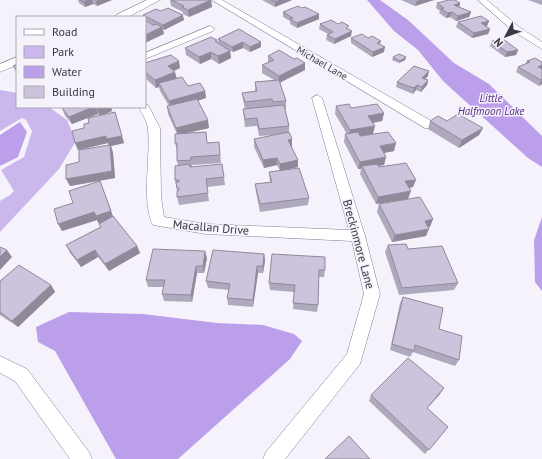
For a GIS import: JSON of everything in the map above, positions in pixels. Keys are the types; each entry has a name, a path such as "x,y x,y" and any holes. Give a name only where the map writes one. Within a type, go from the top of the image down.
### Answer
{"street":[{"path":"122,16 155,0"},
{"name":"Michael Lane","path":"216,0 429,125"},
{"path":"482,0 516,28 542,46"},
{"path":"146,56 210,29"},
{"path":"0,68 16,61"},
{"name":"Breckinmore Lane","path":"273,459 354,358 372,294 358,236 317,98"},
{"name":"Macallan Drive","path":"144,108 154,128 154,197 158,221 206,228 358,236"},
{"path":"0,364 21,375 82,459"}],"green space":[{"path":"0,90 16,93 16,108 50,108 67,120 76,141 59,169 0,232 0,201 14,191 1,170 24,157 32,131 26,120 22,118 0,131"}],"water":[{"name":"Little Halfmoon Lake","path":"367,0 380,0 408,20 454,63 489,84 542,136 542,167 528,158 443,81 418,50 394,31"},
{"path":"20,122 27,132 18,157 0,166 0,135"},
{"path":"542,217 542,291 535,282 534,240"},
{"path":"69,312 143,314 217,323 263,325 294,334 302,341 290,359 178,459 116,459 55,351 38,342 36,327"}],"building":[{"path":"172,0 211,0 188,10 182,7 184,6"},
{"path":"455,0 460,3 454,5 471,12 458,16 452,12 448,13 441,9 444,8 437,3"},
{"path":"298,6 302,8 305,7 319,14 297,23 290,19 293,18 283,12"},
{"path":"168,8 183,15 163,25 143,15 156,9 161,11"},
{"path":"481,16 489,21 481,23 490,29 474,33 458,22"},
{"path":"331,20 338,24 342,22 349,26 346,28 352,31 335,39 327,35 333,32 320,24"},
{"path":"146,21 153,25 156,24 162,27 146,35"},
{"path":"239,29 261,42 250,47 243,42 232,47 218,39"},
{"path":"362,34 368,38 372,36 381,41 377,43 385,47 373,52 351,38"},
{"path":"211,37 230,51 218,56 211,52 199,57 185,48"},
{"path":"503,39 518,50 507,52 492,41"},
{"path":"279,50 294,59 297,58 305,63 279,76 262,65 274,60 268,56"},
{"path":"399,54 406,57 400,61 393,57"},
{"path":"171,55 179,61 168,66 175,72 155,80 146,73 146,63"},
{"path":"535,58 542,62 542,65 538,67 542,69 542,80 518,67"},
{"path":"414,66 429,71 422,78 428,80 422,87 417,85 414,88 397,82"},
{"path":"182,77 188,86 200,83 205,91 169,101 159,83"},
{"path":"279,80 286,101 273,102 272,99 245,102 242,93 257,91 255,82"},
{"path":"197,99 208,120 176,128 167,106"},
{"path":"349,104 351,108 377,104 384,113 368,116 375,126 350,130 336,106"},
{"path":"284,105 289,126 259,129 257,118 245,119 243,109"},
{"path":"62,108 91,108 69,117"},
{"path":"115,112 122,136 106,139 106,136 75,143 72,131 84,128 84,124 89,123 88,118"},
{"path":"458,114 483,128 462,140 430,121 438,116 447,121"},
{"path":"206,132 207,143 219,142 220,155 191,157 191,160 177,161 177,143 175,143 175,134"},
{"path":"289,132 292,139 288,140 298,160 280,164 277,158 263,160 254,139"},
{"path":"358,132 360,136 388,132 396,143 380,146 386,157 360,162 345,134"},
{"path":"110,145 112,171 66,179 66,165 79,162 79,150"},
{"path":"406,163 416,180 405,181 411,191 378,197 362,166 377,164 379,167"},
{"path":"189,164 190,167 222,164 224,177 206,179 208,193 177,197 177,191 179,188 177,188 176,182 179,182 179,180 175,180 175,166"},
{"path":"299,168 309,198 260,204 255,184 272,182 269,172"},
{"path":"100,181 111,211 96,216 94,212 58,224 54,209 73,203 69,191"},
{"path":"420,197 433,219 425,221 429,229 395,235 379,204"},
{"path":"113,216 137,246 105,264 95,250 77,260 66,245 101,227 99,224"},
{"path":"406,244 408,249 442,246 458,283 402,288 388,245"},
{"path":"0,247 7,250 0,257"},
{"path":"153,249 205,251 203,266 196,266 191,295 162,294 165,280 146,280"},
{"path":"213,250 264,254 263,266 257,266 253,300 227,298 230,284 206,281"},
{"path":"272,254 325,257 325,270 319,270 318,305 293,303 295,285 269,283"},
{"path":"19,265 51,285 12,321 0,312 0,281"},
{"path":"403,297 443,308 439,329 462,336 459,360 415,345 414,351 392,344"},
{"path":"408,358 444,388 427,408 448,427 429,450 371,395"},
{"path":"349,436 370,459 325,459"}]}
